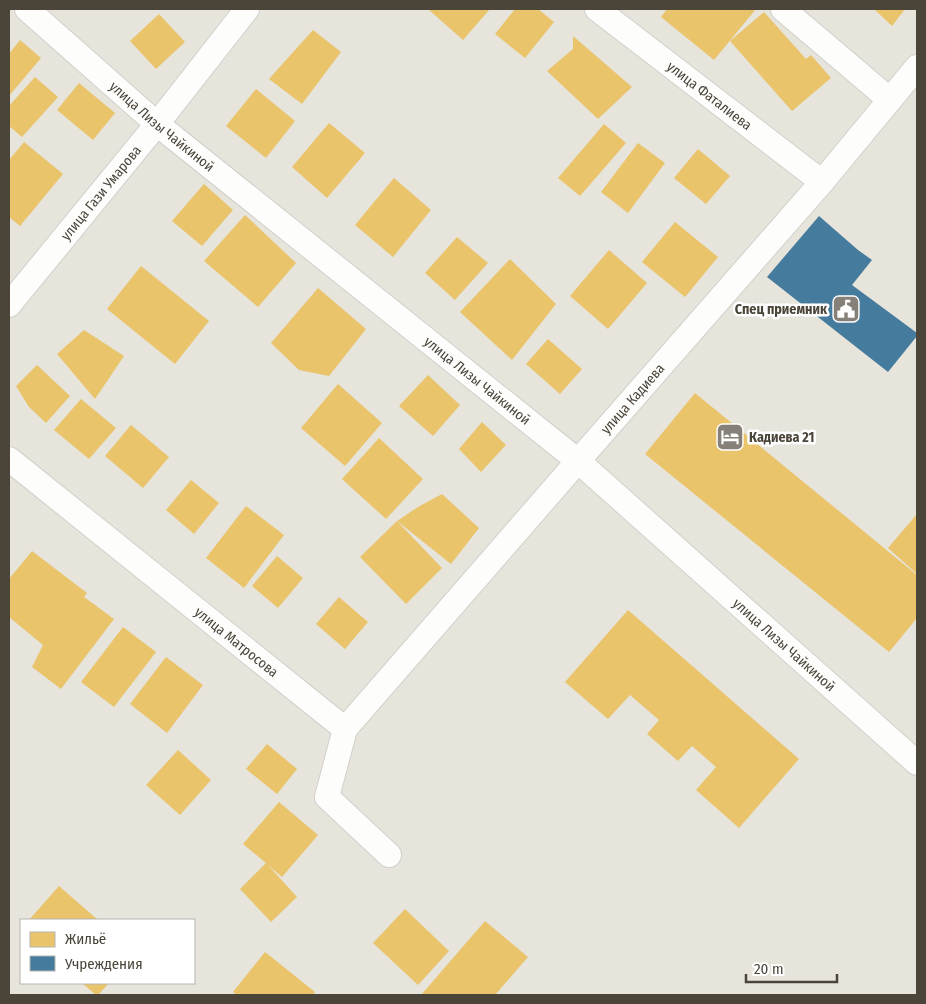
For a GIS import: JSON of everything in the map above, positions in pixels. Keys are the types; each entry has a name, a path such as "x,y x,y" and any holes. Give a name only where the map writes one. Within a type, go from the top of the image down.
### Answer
{"street":[{"name":"улица Лизы Чайкиной","path":"27,9 157,124 578,461 917,763"},
{"name":"улица Гази Умарова","path":"9,305 157,124 247,9"},
{"name":"улица Фаталиева","path":"597,9 822,182"},
{"path":"783,9 890,100"},
{"name":"улица Кадиева","path":"345,729 822,182 917,67"},
{"name":"улица Матросова","path":"9,459 345,729"},
{"path":"345,729 326,797 389,854"}],"shaded area":[{"path":"9,9 917,9 917,995 9,995"}],"building: Жильё":[{"path":"428,9 490,9 463,40"},
{"path":"515,9 538,9 554,22 525,58 495,34"},
{"path":"667,9 756,9 714,60 661,17"},
{"path":"874,9 905,9 892,26"},
{"path":"764,12 806,59 811,55 831,78 792,111 730,41"},
{"path":"159,14 185,42 156,69 130,41"},
{"path":"313,30 341,52 302,104 269,79"},
{"path":"573,36 632,87 598,119 547,71 573,49"},
{"path":"20,40 41,58 9,96 9,54"},
{"path":"35,77 58,97 22,137 9,126 9,106"},
{"path":"79,83 115,113 93,140 57,110"},
{"path":"256,89 295,121 266,158 226,126"},
{"path":"329,123 365,153 327,198 292,167"},
{"path":"604,124 626,143 580,196 558,178"},
{"path":"24,142 63,174 20,226 9,217 9,160"},
{"path":"638,143 665,163 628,213 601,192"},
{"path":"698,149 730,176 706,204 674,178"},
{"path":"394,178 431,210 393,257 355,225"},
{"path":"204,184 233,210 202,246 172,221"},
{"path":"245,215 296,263 258,307 204,261"},
{"path":"675,222 718,257 685,297 642,262"},
{"path":"457,237 488,263 455,300 425,273"},
{"path":"609,250 647,283 608,329 570,296"},
{"path":"510,259 556,304 512,360 460,312"},
{"path":"141,266 209,321 175,364 107,309"},
{"path":"318,288 366,329 329,376 299,370 271,343"},
{"path":"84,330 124,356 95,399 57,354"},
{"path":"548,339 582,369 560,394 526,364"},
{"path":"37,365 70,396 46,423 29,407 16,386"},
{"path":"428,375 460,405 433,436 399,406"},
{"path":"338,384 382,423 345,466 301,428"},
{"path":"695,393 917,575 917,618 889,652 645,454"},
{"path":"81,399 116,428 89,459 54,430"},
{"path":"482,422 506,445 481,472 459,449"},
{"path":"131,425 169,457 143,488 105,456"},
{"path":"379,438 423,479 386,519 342,479"},
{"path":"191,480 219,503 194,534 166,510"},
{"path":"442,494 479,528 451,564 397,521"},
{"path":"246,506 284,535 244,588 206,558"},
{"path":"917,514 917,574 888,548"},
{"path":"397,521 442,568 406,604 360,557"},
{"path":"32,551 87,593 84,597 114,619 61,689 32,667 43,645 9,617 9,579"},
{"path":"277,556 303,578 278,608 252,586"},
{"path":"339,597 368,622 345,649 316,624"},
{"path":"628,610 799,759 739,828 696,790 716,767 692,746 678,761 647,734 659,720 630,695 608,719 565,682"},
{"path":"123,627 156,652 114,707 81,682"},
{"path":"166,657 203,685 167,733 130,704"},
{"path":"267,744 297,769 277,794 246,769"},
{"path":"178,750 211,780 180,815 146,785"},
{"path":"279,802 318,835 282,877 268,865 297,897 271,922 240,889 266,863 243,844"},
{"path":"59,886 97,919 30,919"},
{"path":"405,909 449,951 418,985 373,943"},
{"path":"485,921 528,957 495,995 421,995"},
{"path":"265,952 315,992 313,995 237,995 233,992"},
{"path":"83,984 108,984 96,995"}],"building: Учреждения":[{"name":"Спец приемник","path":"819,216 872,260 852,285 917,333 917,336 888,372 767,277"}],"place":[{"name":"Спец приемник","path":"846,309"},
{"name":"Кадиева 21","path":"730,437"}]}
